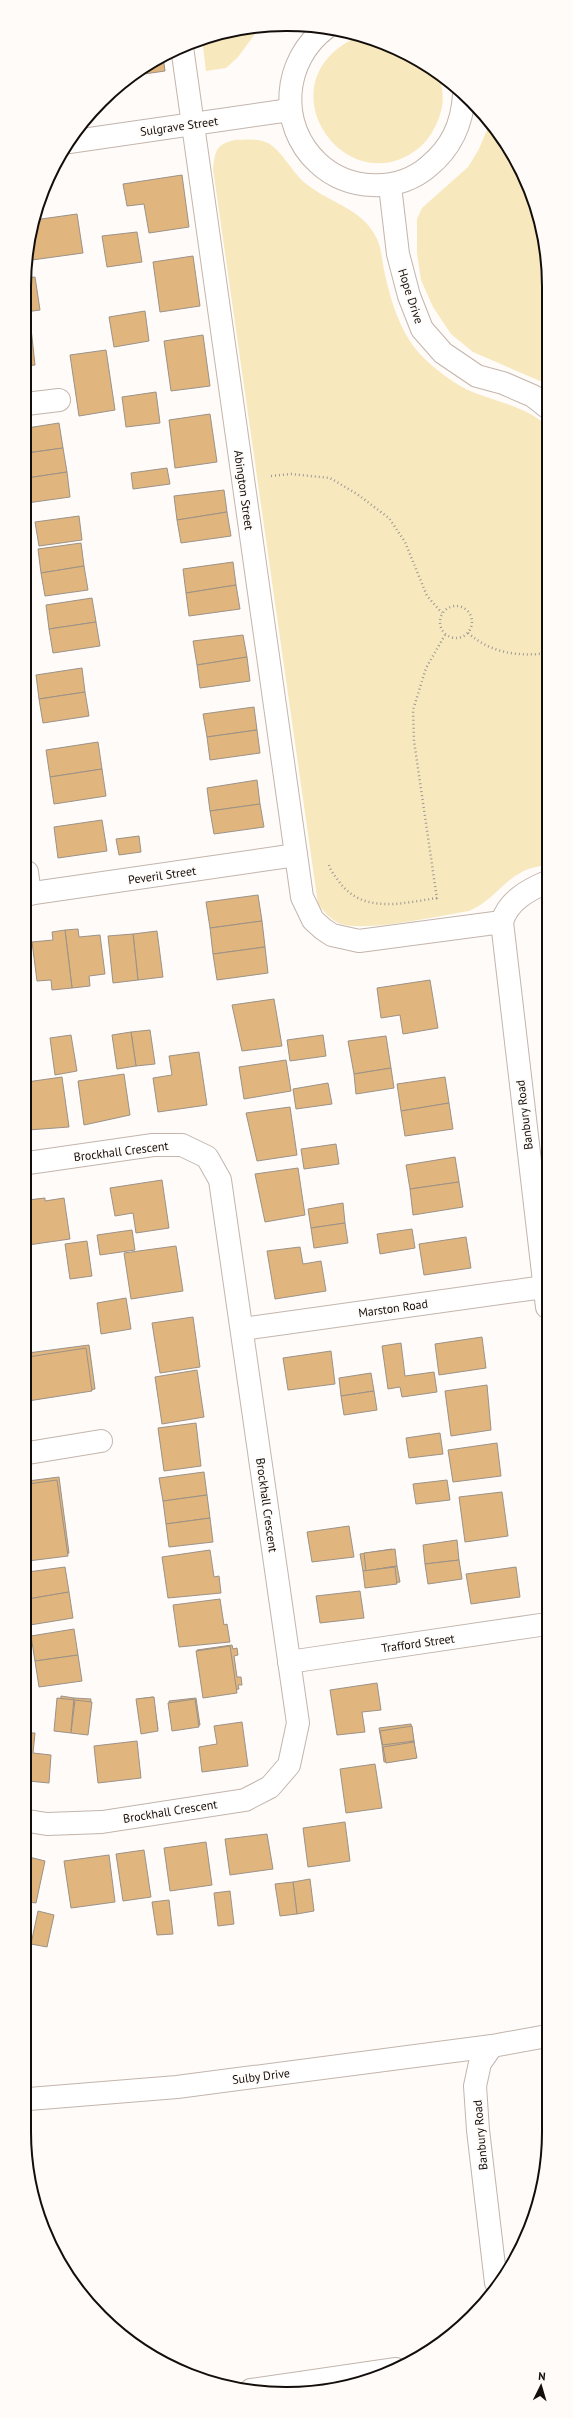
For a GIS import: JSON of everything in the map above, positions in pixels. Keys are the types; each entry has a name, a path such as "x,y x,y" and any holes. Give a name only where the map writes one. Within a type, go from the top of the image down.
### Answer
{"street":[{"path":"320,33 313,38 297,61 290,87 290,110 300,141 318,163 341,178 368,185 390,186 421,173 443,155 458,130 463,102"},
{"name":"Abington Street","path":"183,53 302,897 313,920 332,935 345,939 375,941 441,929 502,922"},
{"name":"Sulgrave Street","path":"77,141 290,110"},
{"name":"Hope Drive","path":"390,186 398,254 409,296 422,329 443,353 477,376 503,383 533,396 542,403"},
{"path":"31,403 59,400"},
{"name":"Peveril Street","path":"31,894 296,855"},
{"path":"502,922 506,911 526,892 542,884"},
{"name":"Banbury Road","path":"502,922 542,1271"},
{"name":"Brockhall Crescent","path":"31,1163 153,1146 182,1145 207,1157 220,1180 298,1723 289,1765 270,1787 245,1800 102,1822 47,1824 31,1821"},
{"name":"Marston Road","path":"242,1330 542,1297"},
{"path":"31,1453 101,1441"},
{"name":"Trafford Street","path":"289,1662 542,1625"},
{"path":"492,2046 542,2037"},
{"name":"Banbury Road","path":"492,2046 480,2063 475,2086 478,2130 495,2278"},
{"name":"Sulby Drive","path":"31,2099 177,2087 492,2046"},
{"path":"276,2386 369,2373"}],"path":[{"path":"269,468 271,484"},
{"path":"270,476 291,474 330,478 357,494 389,518 405,542 427,596 442,613"},
{"path":"451,607 461,607 466,609 472,618 468,633 459,639 445,635 439,624 442,613 451,607"},
{"path":"468,633 478,642 514,655 542,653"},
{"path":"441,929 417,760 413,710 426,668 445,635"},
{"path":"328,863 330,870 345,889 366,902 384,905 436,898"}],"shaded area":[{"path":"256,33 238,57 226,68 206,71 203,45 220,40"},
{"path":"353,40 400,57 440,83 443,94 443,103 438,121 427,139 420,147 392,162 366,162 342,151 324,132 315,108 315,82 329,57"},
{"path":"487,129 516,173 533,220 540,253 542,286 542,382 473,352 451,334 433,307 421,280 417,253 417,219 422,208 468,167 479,149"},
{"path":"235,140 256,140 264,141 273,146 305,183 324,196 354,212 370,227 379,244 389,292 396,313 412,344 431,365 467,390 522,410 542,422 542,866 522,872 480,905 469,911 385,925 353,926 334,921 318,904 213,169 218,149 220,146"}],"building":[{"path":"164,62 165,71 145,74"},
{"path":"182,175 189,227 149,233 144,204 127,206 123,184"},
{"path":"77,214 83,253 33,260 40,219"},
{"path":"137,232 142,262 107,267 102,236"},
{"path":"193,256 200,306 160,312 153,262"},
{"path":"32,277 35,277 40,310 31,311 31,286"},
{"path":"145,311 149,341 114,347 109,317"},
{"path":"31,328 35,365 31,365"},
{"path":"203,335 210,386 171,391 164,341"},
{"path":"106,350 115,410 79,416 70,355"},
{"path":"156,392 160,423 126,427 122,397"},
{"path":"210,414 217,462 175,468 169,420"},
{"path":"59,423 63,448 31,452 31,427"},
{"path":"63,448 67,472 31,477 31,452"},
{"path":"167,468 170,484 133,489 131,473"},
{"path":"67,472 70,497 31,502 31,477"},
{"path":"224,490 227,512 177,520 174,496"},
{"path":"227,512 231,536 181,543 177,520"},
{"path":"79,516 82,540 39,546 35,522"},
{"path":"81,543 84,566 41,573 38,549"},
{"path":"233,562 236,585 186,593 183,569"},
{"path":"84,566 88,590 45,596 41,573"},
{"path":"236,585 240,609 189,616 186,593"},
{"path":"92,598 96,622 49,629 46,605"},
{"path":"96,622 100,646 53,653 49,629"},
{"path":"243,635 247,657 197,665 193,641"},
{"path":"247,657 250,681 200,688 197,665"},
{"path":"82,668 85,692 39,699 36,675"},
{"path":"85,692 89,716 43,723 39,699"},
{"path":"254,707 257,730 207,737 203,714"},
{"path":"257,730 260,753 210,760 207,737"},
{"path":"98,742 102,769 50,777 46,750"},
{"path":"102,769 106,796 54,804 50,777"},
{"path":"257,780 260,804 210,811 207,788"},
{"path":"260,804 264,827 214,834 210,811"},
{"path":"102,820 107,851 58,858 54,827"},
{"path":"139,836 141,852 119,855 116,839"},
{"path":"258,895 262,921 210,928 206,902"},
{"path":"262,921 265,947 213,954 210,928"},
{"path":"78,929 79,937 100,935 105,974 89,976 90,986 72,988 65,930"},
{"path":"65,930 72,988 52,990 51,980 37,981 32,942 53,940 52,932"},
{"path":"157,931 163,977 138,980 133,934"},
{"path":"133,934 138,980 113,983 108,936"},
{"path":"265,947 268,973 217,980 213,954"},
{"path":"430,980 438,1028 403,1034 400,1015 381,1018 377,988"},
{"path":"274,999 282,1046 242,1051 232,1005"},
{"path":"150,1030 155,1064 136,1066 131,1032"},
{"path":"131,1032 136,1066 117,1069 112,1035"},
{"path":"71,1035 77,1071 55,1075 50,1038"},
{"path":"323,1035 326,1056 290,1061 287,1040"},
{"path":"386,1036 391,1068 354,1074 348,1041"},
{"path":"199,1052 207,1105 158,1112 153,1078 172,1075 169,1056"},
{"path":"286,1060 291,1091 244,1099 239,1067"},
{"path":"391,1068 394,1088 356,1094 354,1074"},
{"path":"124,1074 130,1115 84,1125 78,1081"},
{"path":"62,1077 69,1127 31,1130 31,1081"},
{"path":"445,1077 449,1103 401,1111 397,1084"},
{"path":"328,1083 332,1104 296,1109 293,1089"},
{"path":"449,1103 453,1129 405,1136 401,1111"},
{"path":"290,1107 297,1155 257,1161 246,1113"},
{"path":"336,1144 339,1164 304,1169 301,1149"},
{"path":"455,1157 459,1182 410,1189 406,1165"},
{"path":"298,1168 305,1215 265,1222 255,1174"},
{"path":"162,1180 169,1228 136,1233 133,1213 115,1216 110,1188"},
{"path":"459,1182 463,1207 413,1215 410,1189"},
{"path":"45,1198 45,1201 64,1198 70,1239 31,1245 31,1200"},
{"path":"343,1203 345,1223 311,1228 308,1209"},
{"path":"345,1223 348,1243 314,1248 311,1228"},
{"path":"412,1229 415,1248 380,1254 377,1234"},
{"path":"132,1230 135,1250 100,1255 97,1235"},
{"path":"466,1237 471,1268 424,1275 419,1244"},
{"path":"87,1241 92,1276 70,1279 65,1244"},
{"path":"176,1246 183,1291 131,1299 124,1253"},
{"path":"300,1247 303,1264 321,1261 326,1291 275,1299 267,1251"},
{"path":"126,1298 131,1329 101,1334 97,1303"},
{"path":"193,1317 200,1367 160,1373 152,1323"},
{"path":"482,1337 486,1368 439,1375 435,1344"},
{"path":"401,1343 405,1376 434,1372 437,1392 402,1397 400,1387 388,1389 382,1346"},
{"path":"89,1345 95,1389 31,1399 31,1353"},
{"path":"86,1348 92,1391 31,1401 31,1357"},
{"path":"331,1351 335,1384 288,1390 283,1358"},
{"path":"197,1370 204,1417 162,1424 155,1377"},
{"path":"371,1373 374,1391 341,1396 339,1378"},
{"path":"487,1385 491,1430 451,1436 445,1391"},
{"path":"374,1391 377,1410 344,1415 341,1396"},
{"path":"196,1423 201,1466 164,1471 158,1428"},
{"path":"440,1433 443,1454 409,1458 406,1438"},
{"path":"497,1443 501,1476 453,1482 448,1450"},
{"path":"204,1472 207,1495 163,1501 159,1478"},
{"path":"59,1477 69,1553 31,1559 31,1481"},
{"path":"57,1480 68,1556 31,1561 31,1484"},
{"path":"447,1480 450,1500 416,1504 413,1484"},
{"path":"502,1492 508,1536 465,1542 459,1497"},
{"path":"207,1495 210,1518 166,1524 163,1501"},
{"path":"210,1518 213,1542 169,1547 166,1524"},
{"path":"349,1526 354,1557 312,1562 307,1532"},
{"path":"457,1540 459,1560 425,1564 423,1545"},
{"path":"392,1549 395,1567 363,1571 360,1554"},
{"path":"395,1549 397,1566 366,1571 364,1553"},
{"path":"210,1550 214,1577 219,1576 221,1593 168,1598 162,1557"},
{"path":"459,1560 462,1579 428,1584 425,1564"},
{"path":"397,1566 400,1582 368,1586 366,1571"},
{"path":"65,1567 69,1592 31,1598 31,1572"},
{"path":"395,1567 397,1584 365,1588 363,1571"},
{"path":"516,1567 520,1597 471,1604 466,1574"},
{"path":"360,1591 364,1618 320,1623 316,1596"},
{"path":"69,1592 73,1618 31,1625 31,1598"},
{"path":"220,1599 224,1625 227,1624 230,1642 179,1647 173,1605"},
{"path":"74,1629 78,1655 35,1661 31,1636"},
{"path":"232,1645 233,1649 237,1648 238,1655 234,1656 237,1677 241,1677 242,1685 238,1685 239,1689 204,1695 197,1650"},
{"path":"230,1646 237,1693 203,1698 196,1651"},
{"path":"78,1655 82,1681 39,1687 35,1661"},
{"path":"377,1683 381,1710 362,1712 365,1732 337,1735 330,1690"},
{"path":"61,1696 74,1698 71,1730 57,1729"},
{"path":"153,1697 158,1729 142,1731 138,1699"},
{"path":"154,1697 158,1731 141,1734 136,1699"},
{"path":"57,1698 75,1700 71,1733 54,1731"},
{"path":"74,1698 91,1699 87,1732 71,1730"},
{"path":"196,1698 200,1725 173,1728 169,1701"},
{"path":"195,1699 199,1727 172,1731 168,1703"},
{"path":"75,1700 92,1702 88,1735 71,1733"},
{"path":"242,1722 248,1766 202,1772 199,1747 217,1744 214,1726"},
{"path":"411,1724 414,1741 382,1745 379,1728"},
{"path":"412,1726 414,1742 383,1747 380,1731"},
{"path":"31,1733 35,1733 33,1753 51,1755 49,1783 31,1781"},
{"path":"137,1741 141,1778 98,1783 94,1746"},
{"path":"414,1741 416,1758 384,1762 382,1745"},
{"path":"414,1742 417,1758 386,1763 383,1747"},
{"path":"375,1764 382,1808 346,1813 340,1769"},
{"path":"345,1822 350,1861 308,1867 303,1828"},
{"path":"267,1834 273,1869 230,1875 225,1839"},
{"path":"206,1842 212,1885 170,1891 164,1848"},
{"path":"144,1850 151,1897 123,1901 116,1854"},
{"path":"109,1855 115,1902 71,1908 64,1861"},
{"path":"31,1858 45,1861 36,1903 31,1902"},
{"path":"310,1879 314,1911 297,1914 293,1882"},
{"path":"293,1882 297,1914 280,1916 275,1884"},
{"path":"230,1891 234,1924 218,1926 214,1893"},
{"path":"169,1900 173,1934 157,1935 152,1902"},
{"path":"38,1911 54,1915 47,1947 31,1944"}]}
